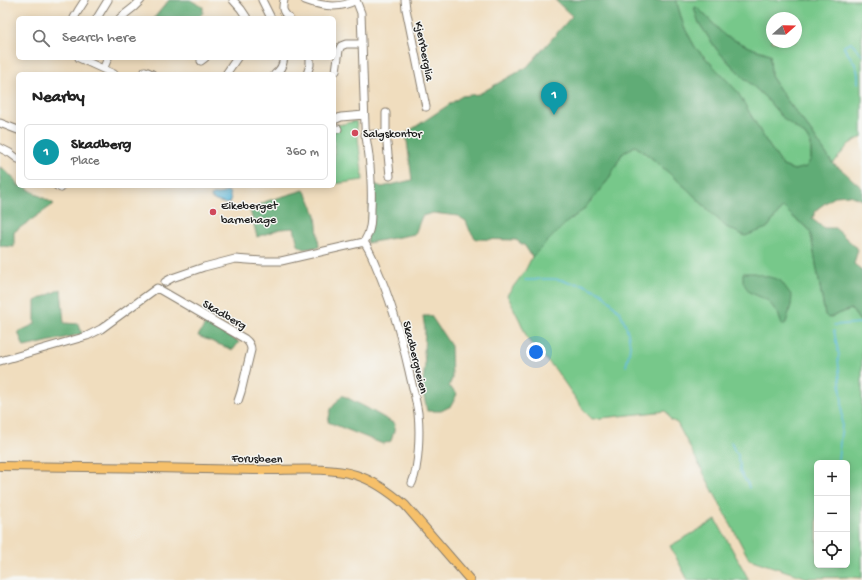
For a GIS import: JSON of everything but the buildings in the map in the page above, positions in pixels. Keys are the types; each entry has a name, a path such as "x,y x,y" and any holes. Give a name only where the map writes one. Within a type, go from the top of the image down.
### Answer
{"main road":[{"name":"Forusbeen","path":"0,466 325,470 356,475 383,487 405,505 470,580"}],"street":[{"path":"75,16 85,0"},
{"path":"98,16 108,0"},
{"path":"122,16 141,0"},
{"path":"233,0 241,8 246,16"},
{"path":"262,0 270,16"},
{"path":"287,16 283,11 283,3 288,0"},
{"path":"165,282 198,269 235,259 281,261 364,242 368,234 371,225 372,191 369,154 365,135 361,13 355,1 339,6 305,0"},
{"name":"Kjerrberglia","path":"405,0 426,107"},
{"path":"336,71 341,46 346,44 362,44"},
{"path":"85,60 110,72"},
{"path":"227,72 236,60"},
{"path":"277,72 281,69 284,60"},
{"path":"308,72 310,60"},
{"path":"386,114 386,133 390,176"},
{"path":"336,119 341,117 364,115"},
{"path":"0,123 16,129"},
{"path":"365,135 386,133"},
{"path":"0,148 16,158"},
{"name":"Skadbergveien","path":"364,242 369,249 384,284 392,308 416,403 418,414 418,442 416,473 412,483"},
{"name":"Skadberg","path":"0,360 87,336 101,329 157,288 250,343 251,350 238,401"}],"green space":[{"path":"169,0 190,0 203,7 203,13 200,16 156,16"},
{"path":"555,0 676,0 684,27 695,47 737,91 766,141 783,166 794,170 806,167 811,159 811,144 805,135 783,118 765,97 717,50 699,23 694,8 696,7 699,9 725,36 754,49 770,54 771,76 786,99 810,130 833,164 862,188 862,200 849,195 835,196 817,209 812,219 824,228 835,228 858,249 854,264 862,270 862,321 860,321 851,309 828,318 825,315 810,230 783,207 767,228 745,236 726,227 685,187 647,154 635,146 622,154 608,180 583,210 567,222 532,257 525,246 516,240 476,239 470,231 466,221 458,216 433,213 422,216 415,234 367,243 372,183 382,187 412,180 406,133 462,96 479,94 527,67 572,16"},
{"path":"676,0 862,0 862,137 849,144 833,164 771,76 770,54 754,49 725,36 699,9 694,8 699,23 717,50 765,97 783,118 805,135 811,144 811,159 806,167 794,170 783,166 752,117 715,68 695,47 684,27"},
{"path":"356,121 363,180 336,184 336,126"},
{"path":"635,146 671,174 726,227 767,228 783,207 810,230 825,315 828,318 851,309 862,324 862,578 807,578 749,559 677,423 671,420 666,411 592,419 585,412 555,369 528,340 507,295 525,271 532,257 567,222 583,210 608,180 622,154","holes":["767,300 791,305 782,325 778,313"]},
{"path":"0,167 16,181 16,188 26,188 54,204 14,232 14,247 0,246"},
{"path":"304,190 316,215 319,247 304,249 298,245 294,228 280,229 257,237 250,210 267,201"},
{"path":"743,273 754,273 780,280 792,296 786,323 782,325 778,313 767,300 749,292 743,282"},
{"path":"61,289 64,323 79,324 82,334 24,347 18,332 35,324 35,301"},
{"path":"423,316 431,316 451,346 452,379 449,386 457,394 451,406 441,411 427,411 422,388 425,365 425,330"},
{"path":"206,323 239,342 233,350 198,336"},
{"path":"342,395 395,424 391,441 383,444 328,422 331,409"},
{"path":"716,520 749,580 688,580 670,546"}],"water":[{"path":"227,191 229,192 231,200 230,203 227,204 211,198 213,195"}],"waterway":[{"path":"858,83 857,68 844,46 851,43 862,55"},
{"path":"525,280 562,280 569,283 582,284 602,293 620,312 625,323 630,345 626,366"},
{"path":"834,325 862,323"},
{"path":"834,331 839,355 842,403 842,425 838,459"},
{"path":"731,442 735,452 738,454 740,472 749,488"}],"place":[{"name":"Skadberg","path":"554,115"},
{"name":"Salgskontor","path":"355,133"},
{"name":"Eikeberget barnehage","path":"213,212"}]}
